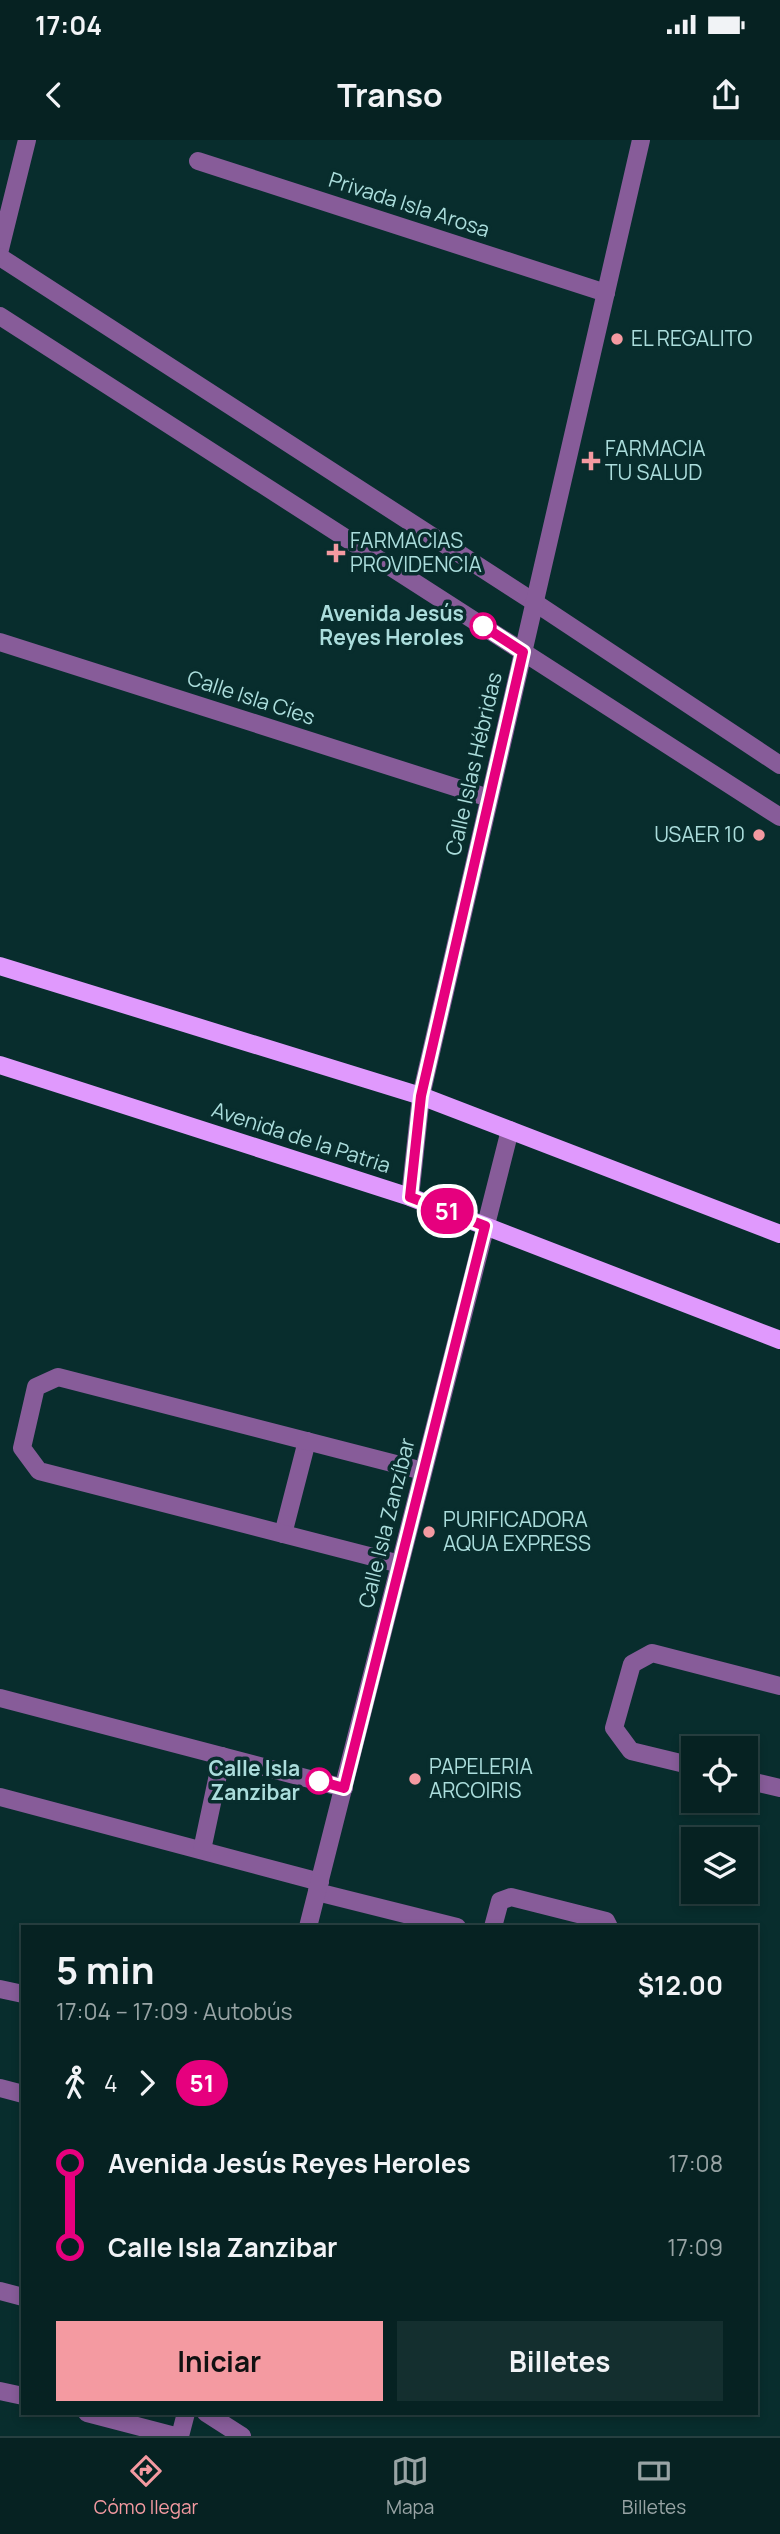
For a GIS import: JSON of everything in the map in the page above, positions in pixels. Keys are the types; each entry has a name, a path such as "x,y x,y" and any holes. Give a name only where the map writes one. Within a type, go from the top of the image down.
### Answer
{"main road":[{"path":"0,966 421,1096 780,1234"},
{"name":"Avenida de la Patria","path":"0,1065 410,1197 780,1340"}],"street":[{"path":"0,249 27,140"},
{"name":"Calle Islas Hébridas","path":"410,1197 421,1096 641,140"},
{"name":"Privada Isla Arosa","path":"198,161 606,293"},
{"path":"0,257 534,602 780,765"},
{"path":"0,316 780,817"},
{"name":"Calle Isla Cíes","path":"0,642 489,798"},
{"name":"Calle Isla Zanzíbar","path":"308,1925 510,1130"},
{"path":"400,1564 39,1471 22,1448 36,1387 58,1377 423,1471"},
{"path":"283,1534 307,1441"},
{"path":"681,1763 631,1751 614,1728 632,1664 652,1653 780,1686"},
{"path":"0,1698 344,1788"},
{"path":"202,1850 222,1756"},
{"path":"758,1783 780,1788"},
{"path":"0,1797 202,1850 450,1925"},
{"path":"494,1925 500,1901 511,1896 606,1921 608,1925"},
{"path":"0,1989 21,1994"},
{"path":"0,2088 21,2093"},
{"path":"0,2291 21,2296"},
{"path":"0,2390 21,2395"},
{"path":"95,2415 175,2436"},
{"path":"180,2436 185,2415"},
{"path":"209,2415 242,2436"}],"bus line":[{"name":"51","path":"319,1781 344,1788 485,1226 410,1197 421,1096 523,652 483,626"}],"place":[{"name":"EL REGALITO","path":"617,339"},
{"name":"FARMACIA TU SALUD","path":"591,461"},
{"name":"FARMACIAS PROVIDENCIA","path":"336,553"},
{"name":"Avenida Jesús Reyes Heroles","path":"483,626"},
{"name":"USAER 10","path":"759,835"},
{"name":"PURIFICADORA AQUA EXPRESS","path":"429,1532"},
{"name":"PAPELERIA ARCOIRIS","path":"415,1779"},
{"name":"Calle Isla Zanzibar","path":"319,1781"}]}
